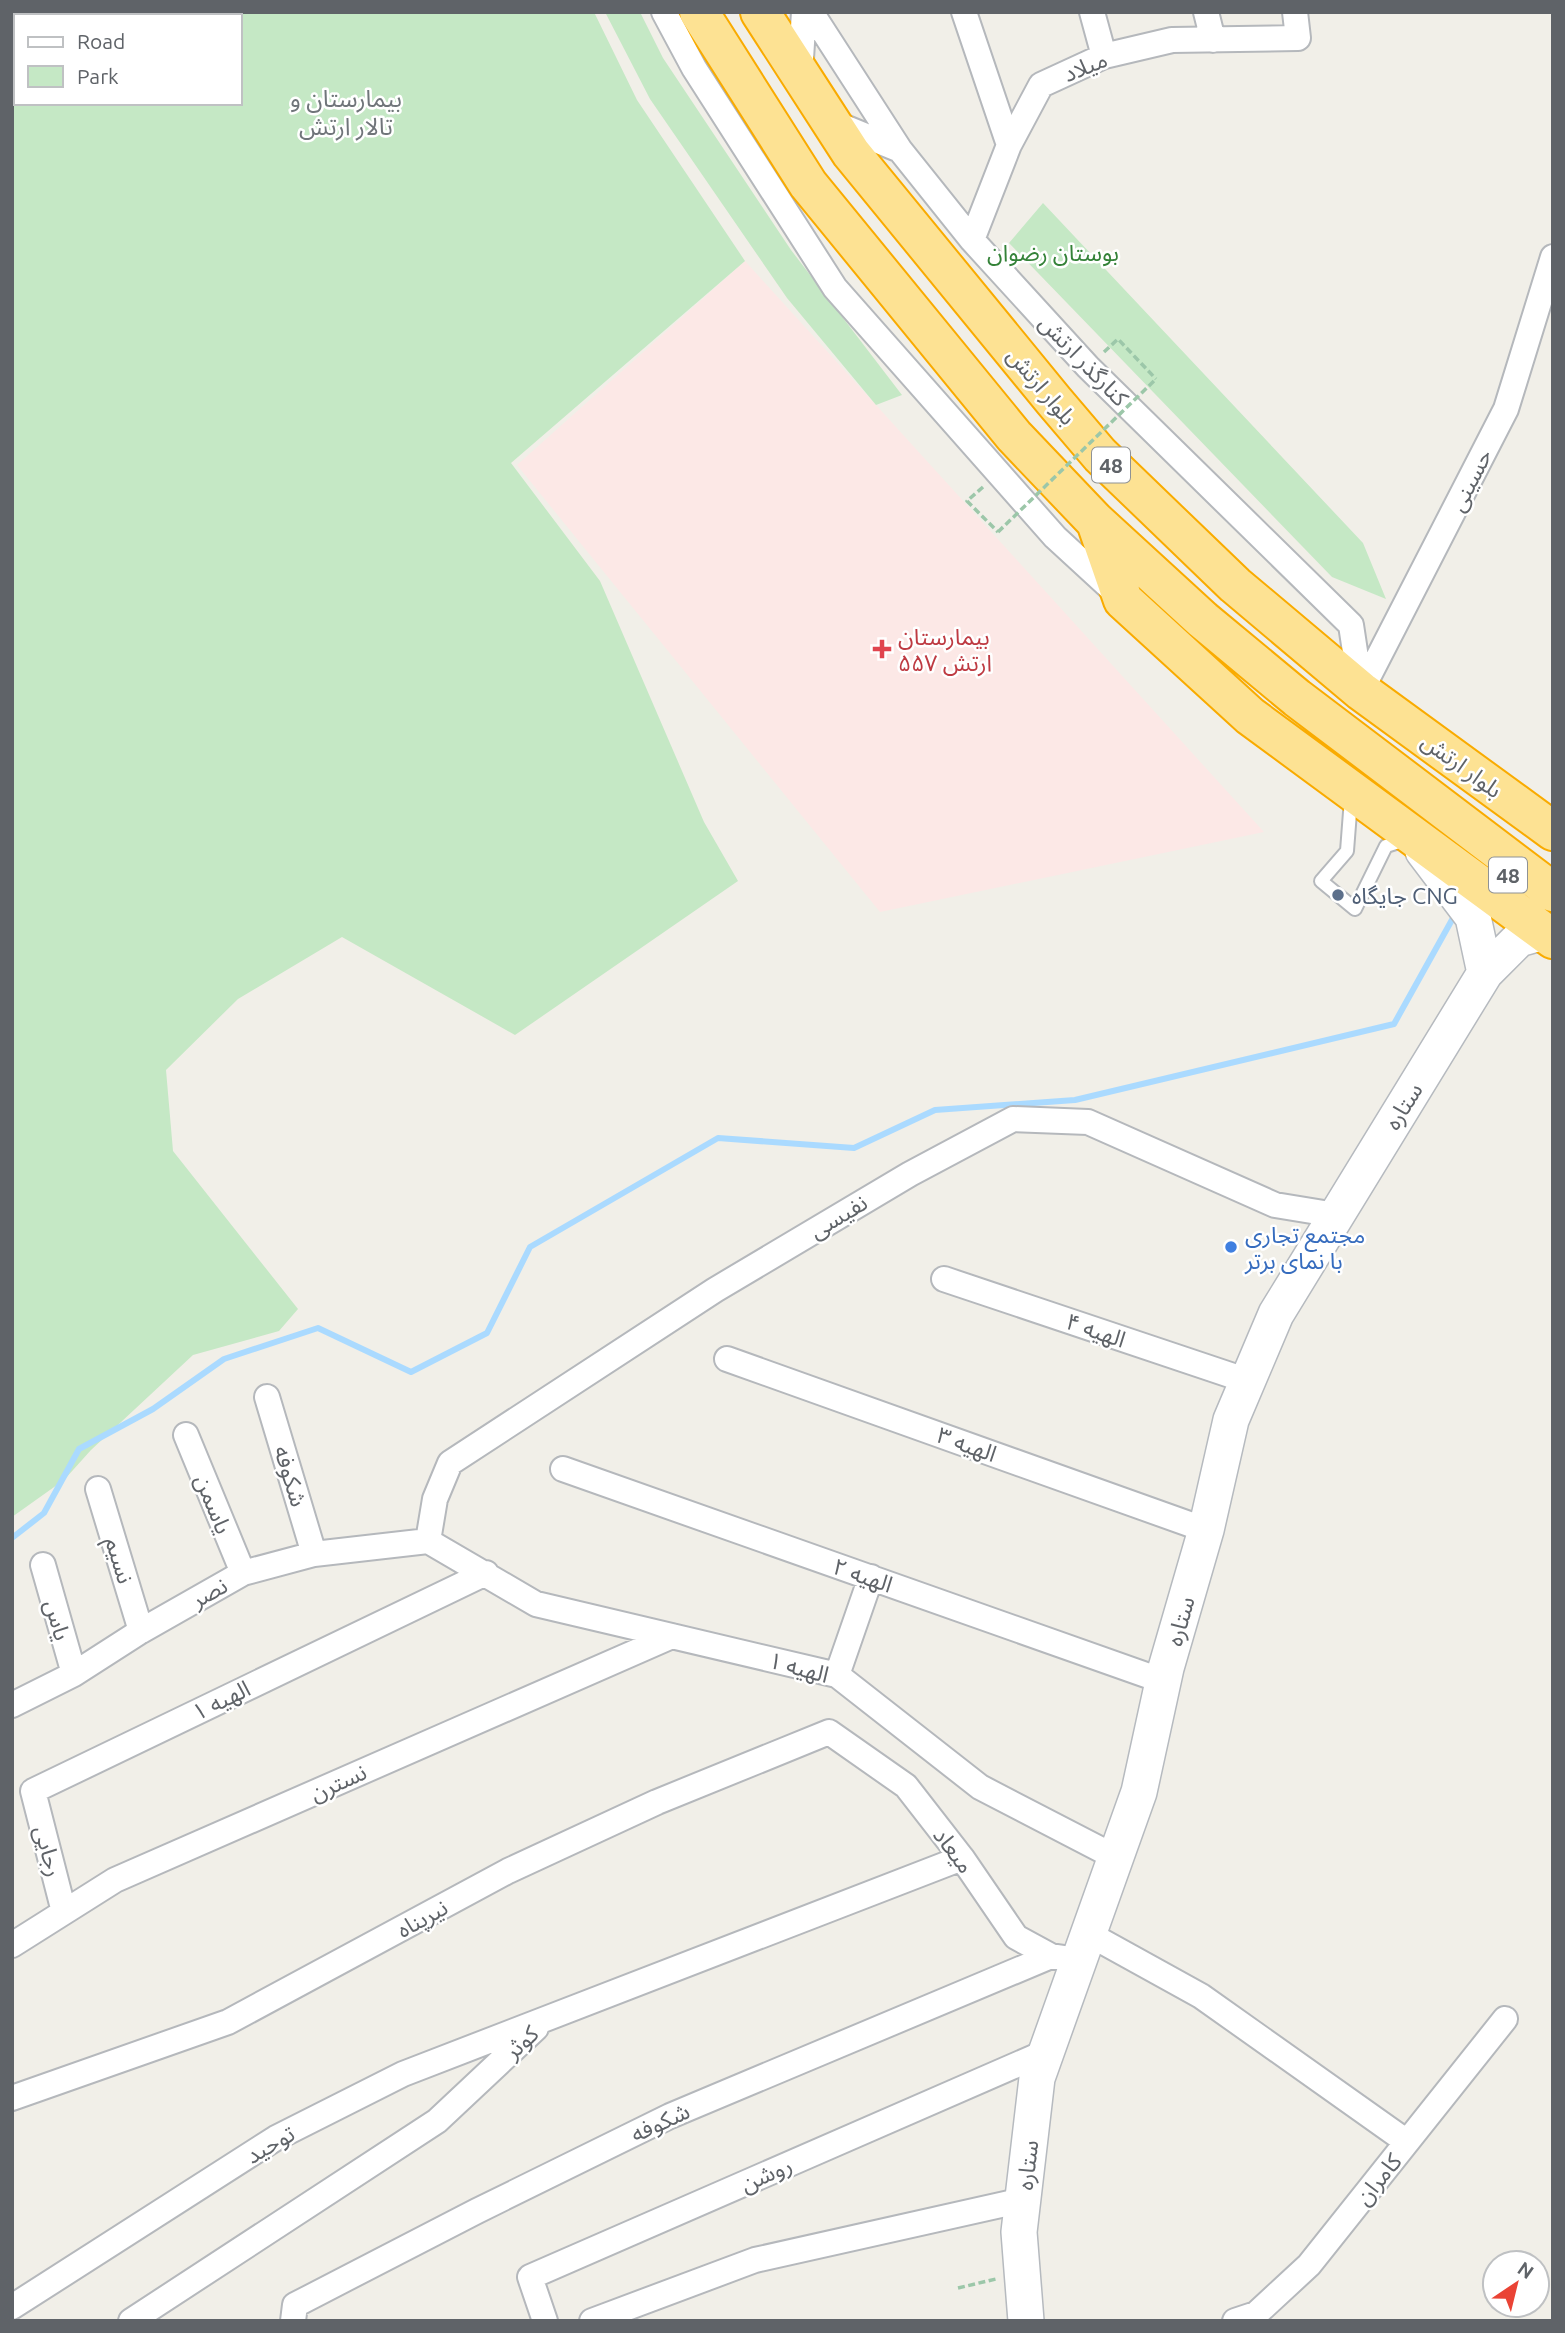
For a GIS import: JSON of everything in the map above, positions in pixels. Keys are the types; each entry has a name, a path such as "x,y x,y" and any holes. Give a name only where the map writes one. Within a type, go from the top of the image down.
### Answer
{"highway":[{"name":"بلوار ارتش","path":"699,12 808,184 1014,436 1095,521 1203,620 1391,771 1553,892"},
{"name":"بلوار ارتش","path":"760,12 860,164 1100,455 1235,586 1361,691 1553,831"},
{"path":"1095,521 1124,600 1250,716 1413,837 1550,929"},
{"name":"48","path":"1469,827 1550,929"}],"street":[{"path":"664,12 694,68 829,277 1055,537 1124,600"},
{"path":"800,75 804,12"},
{"name":"کنارگذر ارتش","path":"811,12 900,150 972,240 1088,367 1351,625 1361,691"},
{"path":"964,12 1009,145"},
{"path":"1092,12 1104,56"},
{"path":"1206,12 1213,40"},
{"name":"میلاد","path":"972,240 1009,145 1041,85 1104,56 1172,40 1298,38 1295,12"},
{"path":"831,122 900,150"},
{"path":"798,168 829,277"},
{"name":"حسینی","path":"1361,691 1506,409 1553,257"},
{"path":"1413,837 1473,917 1485,973"},
{"name":"ستاره","path":"1026,2321 1019,2232 1037,2078 1072,1949 1115,1857 1139,1792 1163,1681 1206,1530 1231,1420 1276,1314 1485,973 1519,939 1550,929"},
{"name":"نفیسی","path":"428,1541 435,1499 450,1463 715,1290 910,1174 1013,1119 1088,1122 1275,1205 1336,1215"},
{"name":"الهیه ۴","path":"944,1279 1248,1381"},
{"name":"الهیه ۳","path":"727,1359 1206,1530"},
{"name":"شکوفه","path":"267,1397 314,1554"},
{"name":"یاسمن","path":"186,1435 243,1573"},
{"name":"الهیه ۲","path":"563,1469 1163,1681"},
{"name":"نسیم","path":"99,1489 141,1631"},
{"name":"نصر","path":"12,1705 74,1674 141,1631 243,1573 314,1554 428,1541"},
{"name":"الهیه ۱","path":"428,1541 536,1604 836,1675 979,1787 1115,1857"},
{"name":"یاس","path":"43,1566 74,1674"},
{"name":"الهیه ۱","path":"33,1791 485,1573"},
{"path":"836,1675 871,1577"},
{"name":"نسترن","path":"12,1945 115,1880 672,1636"},
{"name":"میعاد","path":"829,1732 905,1786 962,1858 1016,1937 1072,1949 1201,1996 1407,2142"},
{"name":"نیرپناه","path":"12,2098 229,2022 508,1871 657,1802 829,1732"},
{"name":"رجایی","path":"33,1791 64,1912"},
{"name":"کوثر","path":"131,2321 437,2121 547,2018 962,1858"},
{"name":"شکوفه","path":"293,2321 295,2305 670,2116 1072,1949"},
{"name":"توحید","path":"12,2307 276,2138 403,2074 547,2018"},
{"name":"کامران","path":"1235,2321 1256,2314 1309,2265 1505,2019"},
{"name":"روشن","path":"545,2321 530,2277 1046,2052"},
{"path":"592,2321 755,2260 1023,2200"}],"lane":[{"path":"1352,791 1347,851 1321,881 1355,909 1386,846 1413,837"}],"path":[{"path":"967,501 998,532 1156,379 1118,339"},
{"path":"958,2288 1022,2273"}],"shaded area":[{"name":"بیمارستان ۵۵۷ ارتش","path":"745,261 1264,832 880,912 517,465"}],"green space":[{"path":"12,12 594,12 637,100 745,261 511,463 600,581 704,822 738,881 515,1035 342,937 238,999 166,1070 173,1151 298,1309 279,1331 193,1355 91,1450 64,1480 12,1517"},
{"path":"605,12 640,12 663,58 791,250 902,395 876,405 787,298 650,99"},
{"name":"بوستان رضوان","path":"1043,203 1363,543 1386,599 1332,577 1009,243"}],"waterway":[{"path":"12,1538 44,1513 79,1449 153,1409 224,1359 318,1328 411,1372 487,1333 530,1247 718,1138 854,1148 935,1110 1075,1100 1394,1024 1453,918"}],"place":[{"name":"بیمارستان ۵۵۷ ارتش","path":"882,649"},
{"name":"جایگاه CNG","path":"1338,895"},
{"name":"مجتمع تجاری با نمای برتر","path":"1231,1247"}],"district":[{"name":"بیمارستان و تالار ارتش","path":"346,112"}]}
